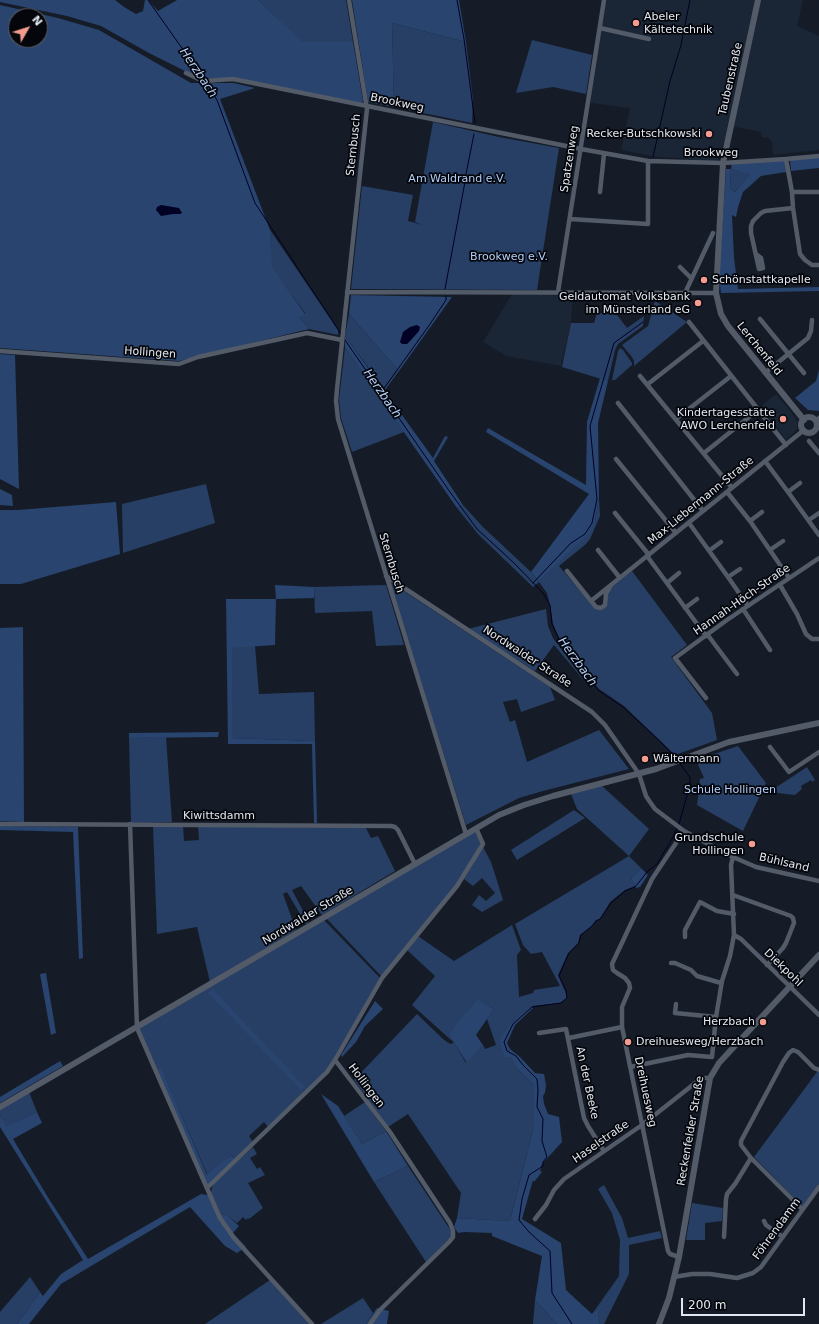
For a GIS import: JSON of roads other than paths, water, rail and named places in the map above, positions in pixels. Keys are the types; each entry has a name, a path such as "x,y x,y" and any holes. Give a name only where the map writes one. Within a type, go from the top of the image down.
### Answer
{"street":[{"name":"Sternbusch","path":"349,0 367,106 336,401 338,419 466,834"},
{"name":"Spatzenweg","path":"558,292 604,0"},
{"name":"Taubenstraße","path":"723,163 758,0"},
{"path":"600,28 649,39"},
{"name":"Brookweg","path":"186,73 205,81 233,79 648,162 723,163 819,156"},
{"path":"600,192 604,154"},
{"path":"786,159 800,254 804,260 812,265 819,265"},
{"path":"570,219 648,224 648,162"},
{"name":"Lerchenfeld","path":"723,163 716,293 721,314 736,338 804,420"},
{"path":"792,192 819,192"},
{"path":"756,254 751,226 752,221 765,211 793,208"},
{"path":"684,293 713,233"},
{"path":"680,267 691,278"},
{"path":"347,292 716,293"},
{"path":"760,319 804,373"},
{"path":"765,373 810,335 812,320"},
{"path":"689,322 786,445"},
{"name":"Hollingen","path":"0,351 178,364 307,333 342,340"},
{"path":"648,384 703,341"},
{"path":"640,376 732,488"},
{"path":"676,419 731,376"},
{"path":"618,403 703,511"},
{"path":"704,453 758,410"},
{"path":"808,417 817,420 817,426 814,431 810,433 804,430 801,425 808,417"},
{"name":"Max-Liebermann-Straße","path":"610,587 606,594 604,605 601,608 596,607 591,601 804,430"},
{"path":"814,431 819,437"},
{"path":"809,441 819,453"},
{"path":"616,459 676,533"},
{"path":"765,461 819,535"},
{"path":"788,492 800,483"},
{"path":"727,492 750,521 789,578"},
{"path":"750,521 762,512"},
{"path":"615,513 685,608 737,674"},
{"path":"809,520 819,513"},
{"path":"689,523 710,550 728,577 770,650"},
{"path":"770,550 783,541"},
{"path":"710,550 722,542"},
{"path":"598,550 620,578"},
{"name":"Hannah-Höch-Straße","path":"706,698 675,658 706,635 819,558"},
{"path":"728,577 740,569"},
{"path":"567,572 591,601"},
{"path":"667,583 679,574"},
{"name":"Nordwalder Straße","path":"386,576 592,712 605,725 639,774"},
{"path":"780,585 797,614 806,634 812,640 819,639"},
{"path":"685,608 698,599"},
{"name":"Nordwalder Straße","path":"0,1107 500,815 524,805 553,796 639,774 740,739 819,723"},
{"path":"770,747 789,772 819,752"},
{"name":"Bühlsand","path":"639,774 646,796 655,809 682,829 733,857 764,869 819,881"},
{"name":"Kiwittsdamm","path":"0,824 391,826 398,830 415,864"},
{"path":"130,824 137,1028 215,1208 227,1229 312,1324"},
{"name":"Hollingen","path":"370,1324 380,1310 449,1242 453,1236 453,1230 450,1223 390,1132 335,1060 382,978 457,886 483,844 476,828"},
{"name":"Dreihuesweg","path":"678,1257 670,1254 668,1251 622,1027 622,1007 630,988 629,983 625,978 613,970 612,964 652,879 682,829"},
{"path":"630,1067 688,1055 712,1057 721,984 734,935 731,865 733,857"},
{"path":"733,895 793,918 794,923 786,943 767,965"},
{"path":"685,937 685,930 700,902 717,911 734,914"},
{"name":"Diekpohl","path":"734,935 741,939 819,1015"},
{"name":"Reckenfelder Straße","path":"659,1324 674,1277 710,1078 719,1063 819,955"},
{"path":"671,963 675,963 691,970 697,976 721,984"},
{"path":"676,1004 675,1013 716,1017"},
{"name":"An der Beeke","path":"569,1038 622,1027"},
{"name":"An der Beeke","path":"539,1033 566,1029 584,1118 604,1151"},
{"path":"802,1209 751,1158 743,1149 741,1141 789,1052 793,1050 798,1052 814,1068 819,1070"},
{"path":"207,1188 327,1072 335,1060"},
{"name":"Haselstraße","path":"535,1219 546,1205 554,1190 564,1179 642,1125 700,1080 710,1078"},
{"path":"724,1237 727,1194 751,1158"},
{"name":"Föhrendamm","path":"674,1277 702,1274 737,1278 753,1273 761,1268 819,1187"},
{"path":"764,1221 766,1225 783,1237"}],"waterway":[{"name":"Herzbach","path":"148,0 203,78"},
{"path":"457,0 464,39 475,123"},
{"path":"653,157 670,81 681,45 690,0"},
{"name":"Herzbach","path":"206,83 217,100 255,203 341,334"},
{"path":"465,179 474,134"},
{"path":"445,289 465,182"},
{"path":"382,391 428,327 446,300 446,296"},
{"path":"533,583 571,543 585,534 592,523 597,499 590,426 614,343 643,322"},
{"name":"Herzbach","path":"345,340 477,529 514,563 543,593 550,605 552,624 560,641 598,690 623,707 676,758"},
{"name":"Herzbach","path":"679,824 690,785 690,777 680,764"},
{"name":"Herzbach","path":"572,1324 552,1293 550,1251 529,1232 519,1220 522,1199 529,1175 543,1166 543,1162 547,1157 542,1141 543,1119 537,1107 537,1079 516,1056 507,1051 504,1042 513,1024 532,1007 561,1003 567,998 566,991 559,976 569,953 579,943 581,935 600,919 611,903 625,891 635,887 648,871 657,864 677,828"}],"place":[{"name":"Abeler Kältetechnik","path":"636,23"},
{"name":"Recker-Butschkowski","path":"709,134"},
{"name":"Schönstattkapelle","path":"704,280"},
{"name":"Geldautomat Volksbank im Münsterland eG","path":"698,303"},
{"name":"Kindertagesstätte AWO Lerchenfeld","path":"783,419"},
{"name":"Wältermann","path":"645,759"},
{"name":"Grundschule Hollingen","path":"752,844"},
{"name":"Herzbach","path":"763,1022"},
{"name":"Dreihuesweg/Herzbach","path":"628,1042"}],"park label":[{"name":"Am Waldrand e.V.","path":"457,179"},
{"name":"Brookweg e.V.","path":"509,257"},
{"name":"Schule Hollingen","path":"730,790"}]}
